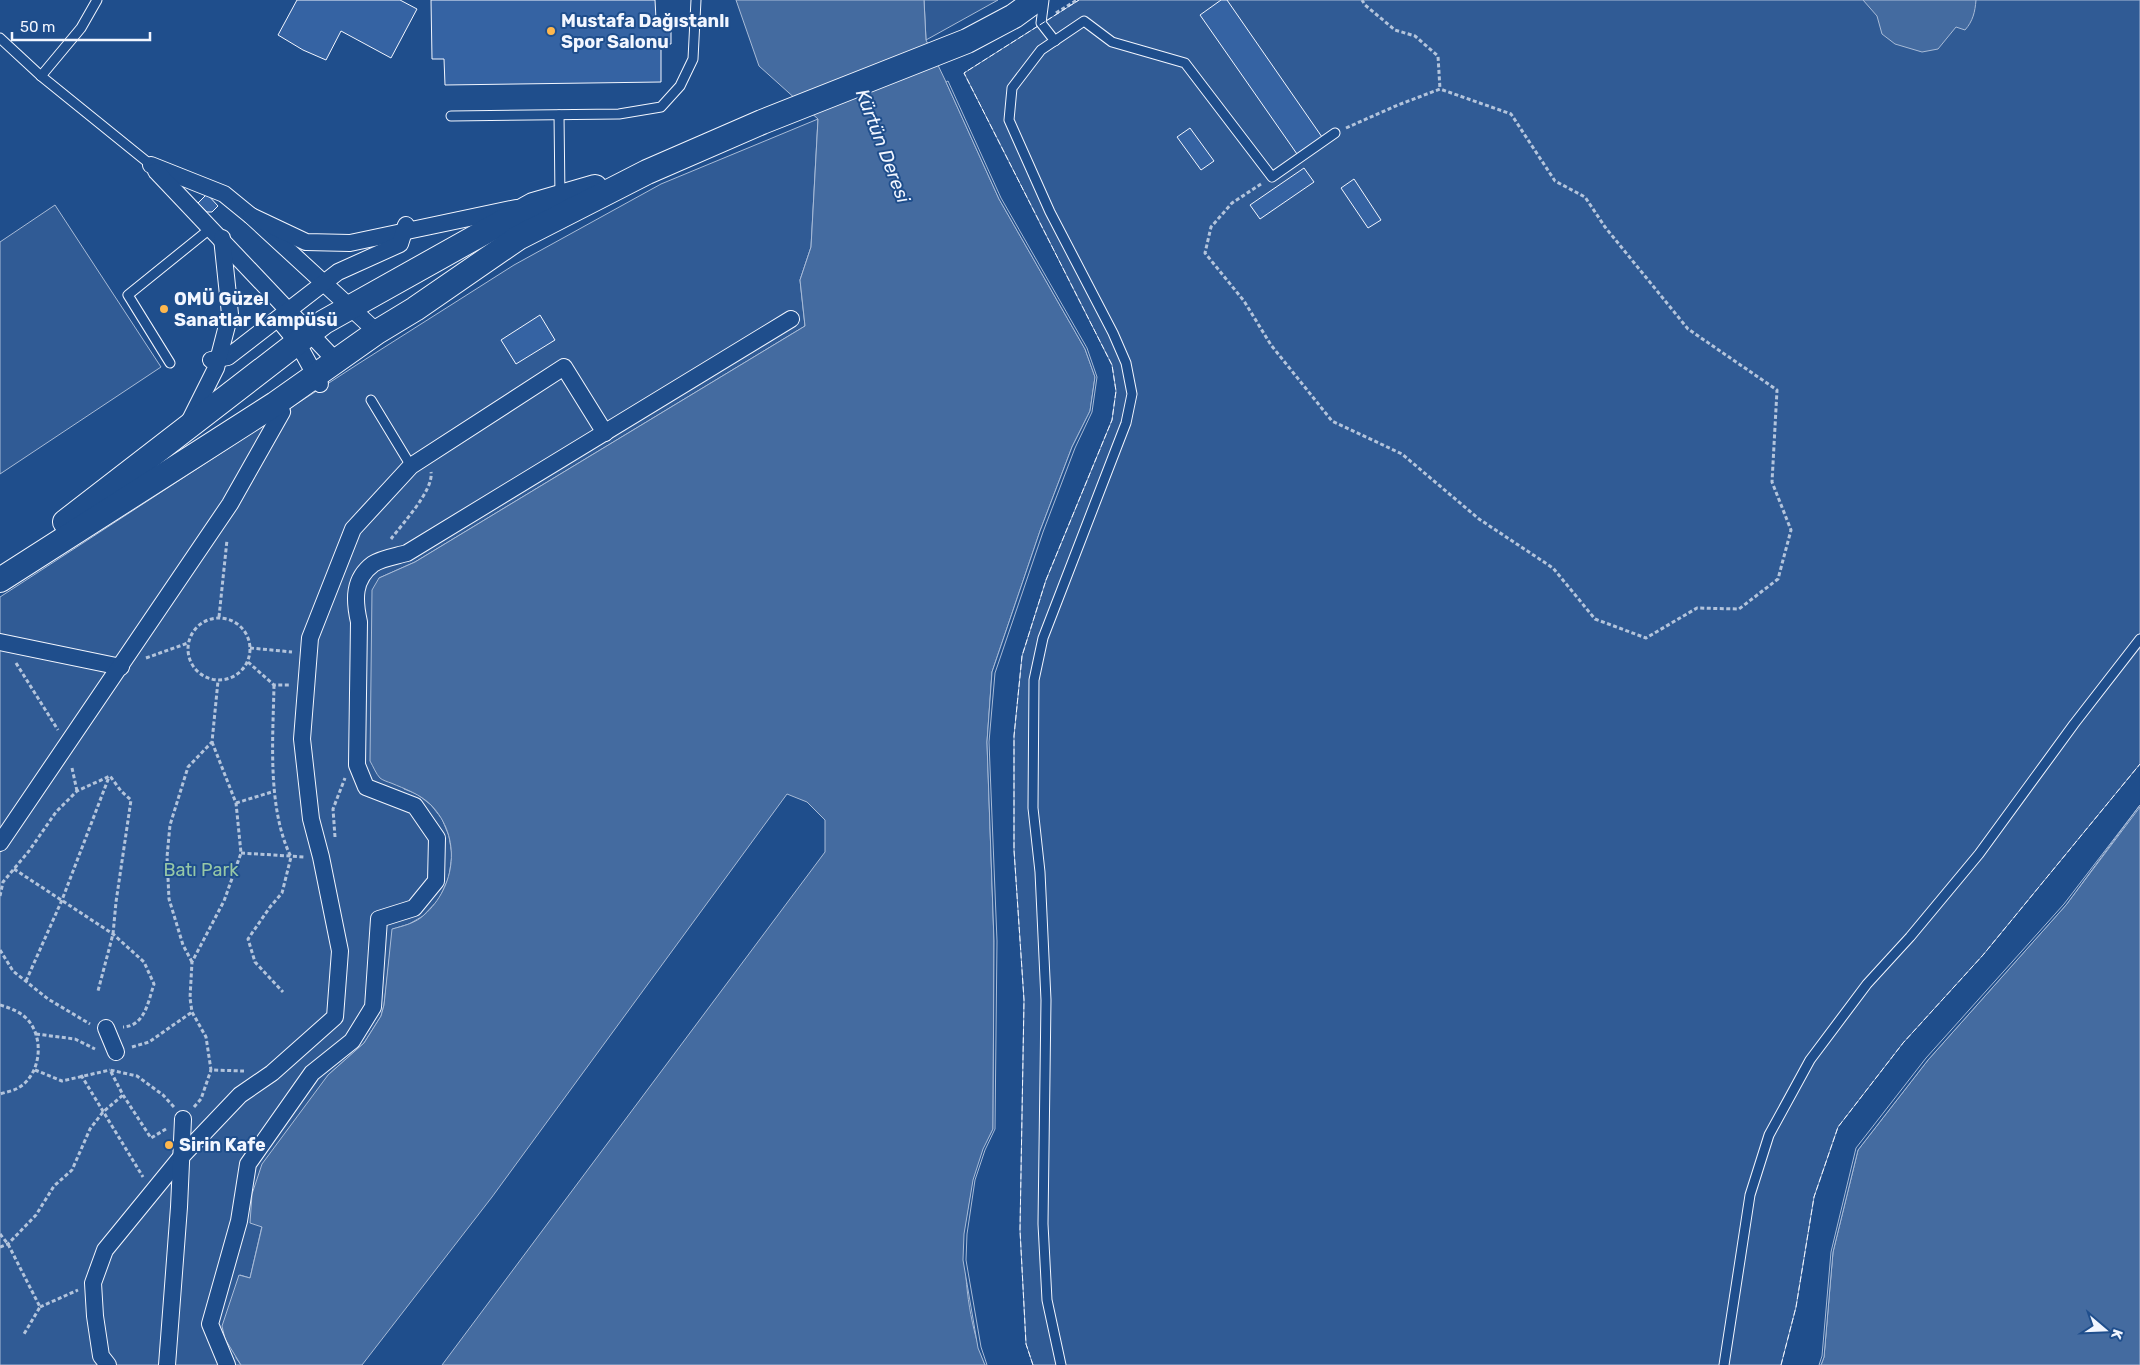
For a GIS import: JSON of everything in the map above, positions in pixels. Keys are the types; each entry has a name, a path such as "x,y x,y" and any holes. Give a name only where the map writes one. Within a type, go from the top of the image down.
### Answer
{"main road":[{"path":"0,580 275,404 318,381 336,361 518,238 647,172 762,122 967,41 1014,16 1036,0"},
{"path":"0,572 324,322 533,205 647,172"}],"street":[{"path":"151,165 224,194 251,216 377,332"},
{"path":"151,165 217,233 304,338 336,361"},
{"path":"251,216 306,242 350,243 406,226 533,205"},
{"path":"215,360 228,357 338,272 400,244 406,226"},
{"path":"184,430 202,398 230,314 217,233"},
{"path":"227,1365 210,1324 240,1221 248,1164 312,1073 352,1041 373,1007 379,919 414,908 436,881 437,838 415,806 366,787 357,765 359,622 354,600 360,578 374,563 407,553 791,319"},
{"path":"304,338 318,381"},
{"path":"108,1365 101,1356 95,1316 93,1283 105,1250 181,1157 240,1094 272,1073 335,1017 340,951 311,818 302,739 310,638 354,529 410,466 564,367 605,433"},
{"path":"0,843 230,504 282,412 275,404"},
{"path":"2,642 121,667"},
{"path":"106,1028 110,1054"},
{"path":"167,1365 184,1119"}],"lane":[{"path":"41,76 81,28 97,0"},
{"path":"451,116 619,114 660,107 680,86 693,59 696,0"},
{"path":"1044,0 1041,23 1055,41"},
{"path":"1061,1365 1047,1300 1043,1224 1046,1000 1040,872 1033,808 1034,680 1043,638 1126,423 1132,394 1126,363 1114,333 1050,212 1009,120 1012,88 1041,50 1084,21 1112,42 1184,63 1272,177 1335,133"},
{"path":"0,38 41,76 151,165"},
{"path":"560,114 560,197"},
{"path":"170,363 128,295 217,233"},
{"path":"371,400 410,466"},
{"path":"1724,1365 1750,1196 1768,1135 1810,1060 1867,984 1910,937 1979,854 2074,724 2140,639"}],"path":[{"path":"1362,0 1364,5 1395,30 1415,36 1438,56 1440,89"},
{"path":"1272,177 1232,203 1211,227 1205,253 1244,301 1271,345 1332,421 1402,454 1479,519 1553,568 1595,619 1646,638 1697,608 1740,609 1778,579 1791,530 1772,482 1777,390 1688,329 1605,227 1585,197 1555,181 1511,114 1440,89 1335,133"},
{"path":"398,556 388,543 424,496 432,476 428,454"},
{"path":"219,617 230,504"},
{"path":"219,617 231,620 241,626 248,636 250,648 248,662 236,676 218,681 204,677 194,669 188,656 188,643 199,624 219,617"},
{"path":"2,642 68,745 77,791"},
{"path":"121,667 188,643"},
{"path":"248,662 274,685 305,684"},
{"path":"110,1054 110,1070 123,1095 151,1138 184,1119 201,1099 211,1070 206,1037 192,1012 190,998 192,962 224,901 241,853 236,803 212,742 218,681"},
{"path":"274,685 275,791 282,840 291,857 282,893 270,906 248,939 255,962 283,992"},
{"path":"192,962 183,945 169,899 167,857 170,825 188,768 212,742"},
{"path":"335,838 332,809 346,775 357,765"},
{"path":"0,896 3,882 14,870 56,812 77,791 110,776"},
{"path":"26,981 62,900 110,776"},
{"path":"98,991 113,934 131,800 121,791 110,776"},
{"path":"236,803 275,791"},
{"path":"241,853 321,857"},
{"path":"0,950 13,971 48,999 90,1024 106,1028 129,1027 140,1019 146,1010 154,984 144,962 113,934 14,870"},
{"path":"0,1005 15,1010 28,1020 36,1034 39,1052 35,1070 20,1087 0,1094"},
{"path":"36,1034 75,1039 110,1054 149,1042 192,1012"},
{"path":"35,1070 62,1081 81,1075 110,1070 138,1076 163,1095 184,1119"},
{"path":"211,1070 272,1073"},
{"path":"81,1075 152,1191"},
{"path":"0,1246 8,1244 36,1215 54,1186 72,1170 90,1129 103,1112 123,1095"},
{"path":"0,1234 8,1244 40,1307"},
{"path":"24,1334 40,1307 93,1283"}],"shaded area":[{"path":"924,0 998,0 926,40"},
{"path":"1079,0 2140,0 2140,764 1983,955 1903,1043 1838,1127 1814,1197 1796,1307 1781,1365 1033,1365 1026,1344 1020,1230 1024,1000 1014,850 1014,736 1022,656 1046,580 1112,420 1116,391 1112,365 964,73"},
{"name":"Batı Park","path":"818,119 811,247 800,280 805,326 415,562 379,578 404,789 417,794 431,805 442,819 449,836 452,855 449,877 439,899 423,916 409,924 393,929 381,1016 364,1043 328,1075 262,1226 250,1278 240,1275 236,1358 241,1365 0,1365 0,597 514,265 661,184"},
{"path":"55,205 161,367 0,474 0,242"}],"water":[{"name":"Kürtün Deresi","path":"736,0 924,0 926,40 999,199 1085,349 1095,377 1090,411 1072,447 1040,531 992,672 987,742 994,941 993,1129 981,1156 973,1185 965,1246 966,1277 970,1307 976,1337 985,1365 442,1365 825,852 825,820 807,802 787,794 492,1197 362,1365 241,1365 225,1339 222,1326 239,1275 250,1278 262,1227 250,1223 252,1194 262,1164 328,1075 364,1043 381,1016 384,1005 392,929 417,920 435,904 443,890 451,862 451,846 447,832 441,818 431,805 412,792 381,779 370,761 372,590 379,578 415,562 805,326 800,280 811,247 818,119 759,66"},
{"path":"1863,0 1976,0 1973,16 1965,30 1956,27 1938,49 1922,52 1895,44 1882,34 1877,16"},
{"path":"2140,807 2140,1365 1821,1365 1824,1357 1833,1252 1858,1150 1928,1060 2066,905"}],"pier":[{"path":"948,81 1001,198 1087,348 1097,377 1092,412 1075,448 1043,532 995,673 989,742 997,941 995,1129 985,1150 975,1180 967,1234 966,1260 981,1347 987,1365 985,1365 978,1348 963,1260 964,1234 973,1180 983,1149 993,1129 994,941 987,742 992,672 1040,531 1072,447 1090,411 1095,377 1085,349 999,199 946,82"},
{"path":"2140,805 2066,905 1928,1060 1858,1150 1833,1252 1824,1357 1821,1365 1819,1365 1822,1356 1831,1252 1856,1148 1926,1058 2064,904"}],"building":[{"path":"297,0 400,0 417,9 391,58 341,31 326,60 303,50 278,35"},
{"name":"Mustafa Dağıstanlı Spor Salonu","path":"431,0 655,0 656,19 671,19 671,44 661,44 661,82 445,85 444,59 432,59"},
{"path":"1221,0 1227,0 1322,137 1297,154 1200,15"},
{"path":"1190,128 1214,161 1201,170 1177,137"},
{"path":"1304,168 1314,182 1260,219 1250,205"},
{"path":"1354,179 1381,220 1368,228 1341,188"},
{"path":"207,194 218,206 212,212 207,212 198,203"},
{"path":"540,315 555,340 516,364 501,340"}],"fence":[{"path":"1033,1365 1026,1344 1020,1230 1024,1000 1014,850 1014,736 1022,656 1046,580 1112,420 1116,391 1112,365 964,73 1079,0"},
{"path":"1781,1365 1796,1307 1814,1197 1838,1127 1903,1043 1983,955 2140,764"}],"place":[{"name":"Mustafa Dağıstanlı Spor Salonu","path":"551,31"},
{"name":"OMÜ Güzel Sanatlar Kampüsü","path":"164,309"},
{"name":"Sirin Kafe","path":"169,1145"}]}
